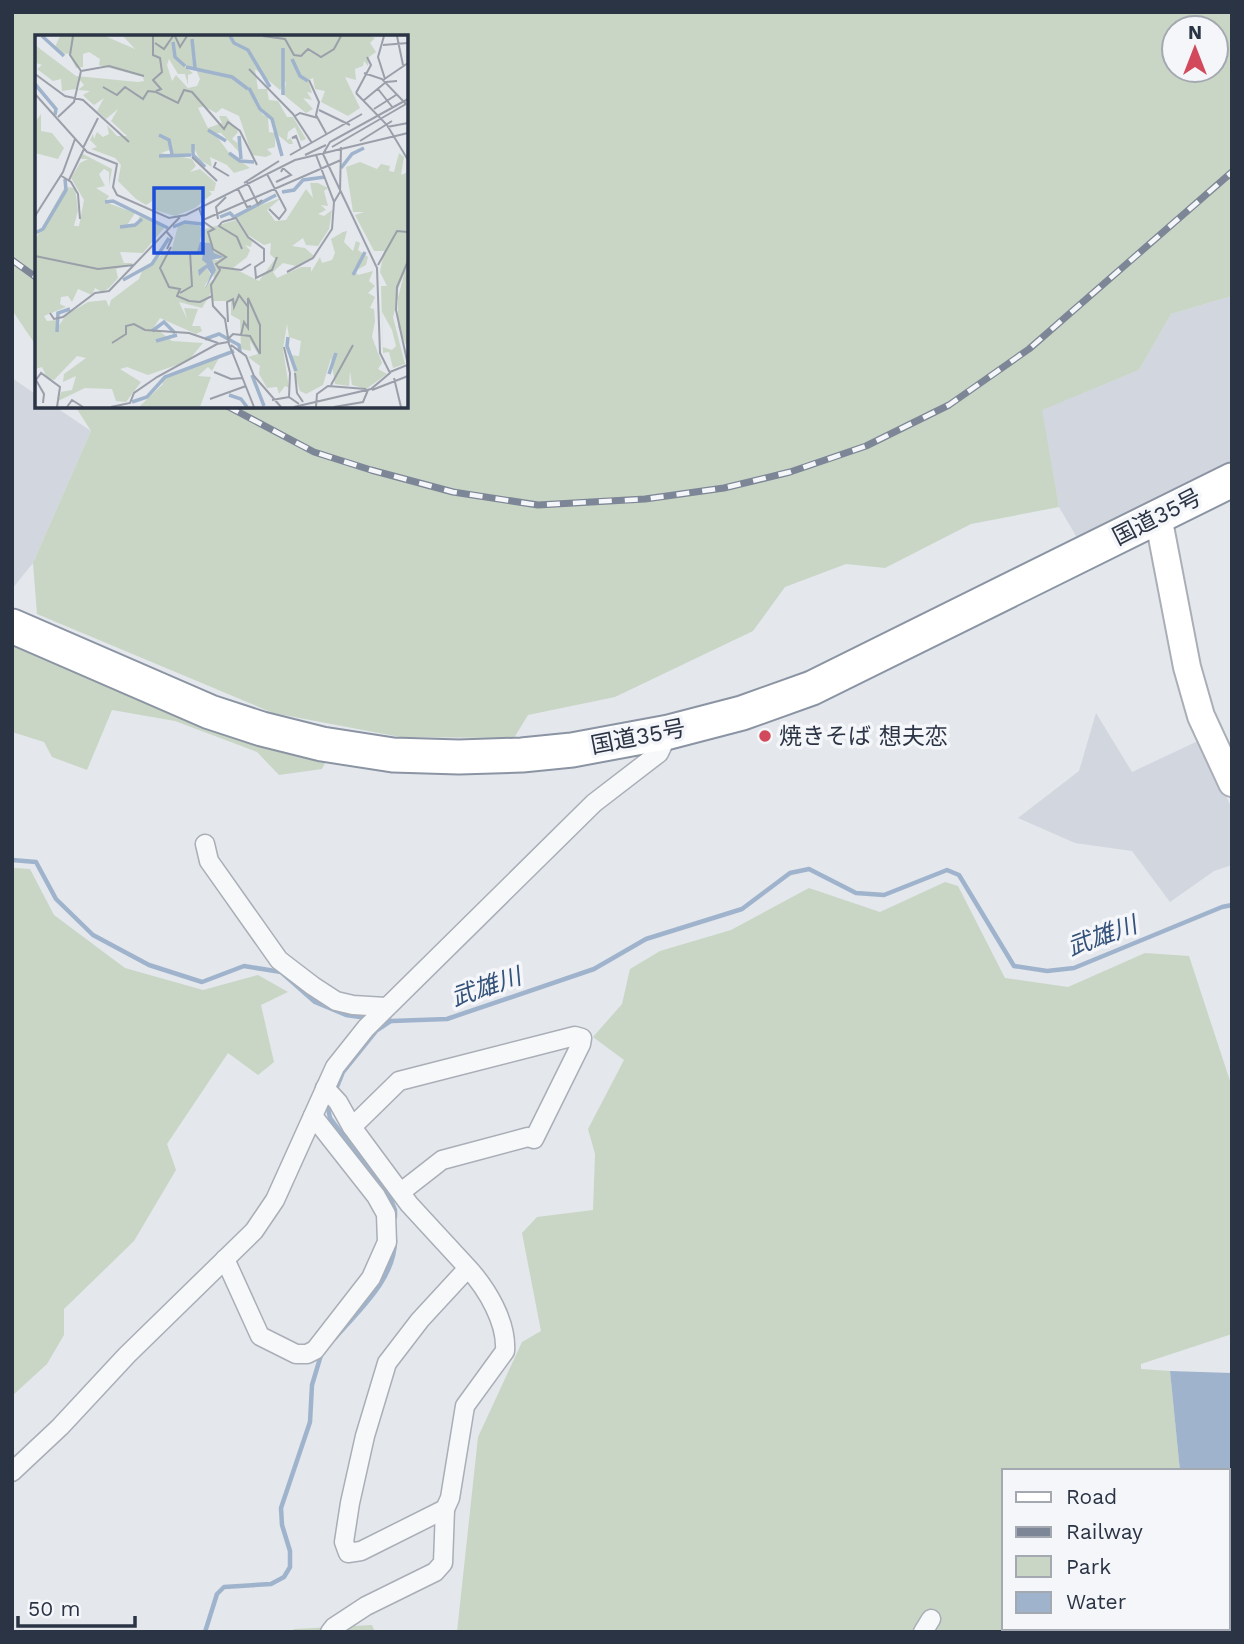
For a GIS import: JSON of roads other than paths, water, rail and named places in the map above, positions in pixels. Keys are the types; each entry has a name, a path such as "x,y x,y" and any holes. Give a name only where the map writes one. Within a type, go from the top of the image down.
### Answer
{"highway":[{"name":"国道35号","path":"12,626 210,712 322,744 393,755 459,757 572,750 669,732 742,713 812,688 1158,516 1229,488"}],"street":[{"path":"1158,516 1187,667 1201,716 1232,783"},
{"path":"12,1472 254,1231 275,1200 335,1067 366,1028 594,803 659,753 669,732"},
{"path":"205,844 209,861 279,960 336,1000 383,1010"},
{"path":"352,1127 399,1081 575,1036 582,1038 534,1139 528,1138 443,1160 401,1192"},
{"path":"325,1088 338,1102 352,1127 409,1204 480,1281 497,1315 505,1340 505,1351 465,1406 450,1498 445,1509 443,1563 435,1572 366,1606 330,1632"},
{"path":"225,1259 260,1336 296,1354 307,1354 315,1350 371,1278 387,1242 386,1214 376,1196 313,1116"},
{"path":"445,1509 361,1551 348,1553 344,1542 350,1503 365,1436 387,1363 420,1320 468,1268"}],"water":[{"path":"1170,1371 1232,1373 1232,1628 1230,1469 1180,1469"}],"waterway":[{"path":"12,860 36,862 56,899 93,935 149,965 202,982 244,966 281,972 315,1002 346,1015 367,1018"},
{"name":"武雄川","path":"383,1020 447,1019 594,969 646,939 742,909 790,873 809,869 856,893 884,895 947,870 959,875 1014,966 1047,971 1074,968 1232,905"},
{"name":"武雄川","path":"335,1092 343,1072 376,1031 391,1021"},
{"name":"武雄川","path":"332,1101 328,1108 330,1118 390,1197 395,1217"},
{"name":"武雄川","path":"335,1338 365,1305 382,1281 389,1268 395,1240"},
{"name":"武雄川","path":"205,1632 217,1594 224,1587 271,1584 284,1577 290,1567 290,1551 282,1525 281,1508 310,1422 312,1385 321,1355"}],"railway":[{"path":"231,408 314,452 453,492 538,505 645,499 724,488 790,472 866,446 949,405 1029,349 1232,172"},
{"path":"12,260 35,277"}],"place":[{"name":"焼きそば 想夫恋","path":"765,736"}]}
